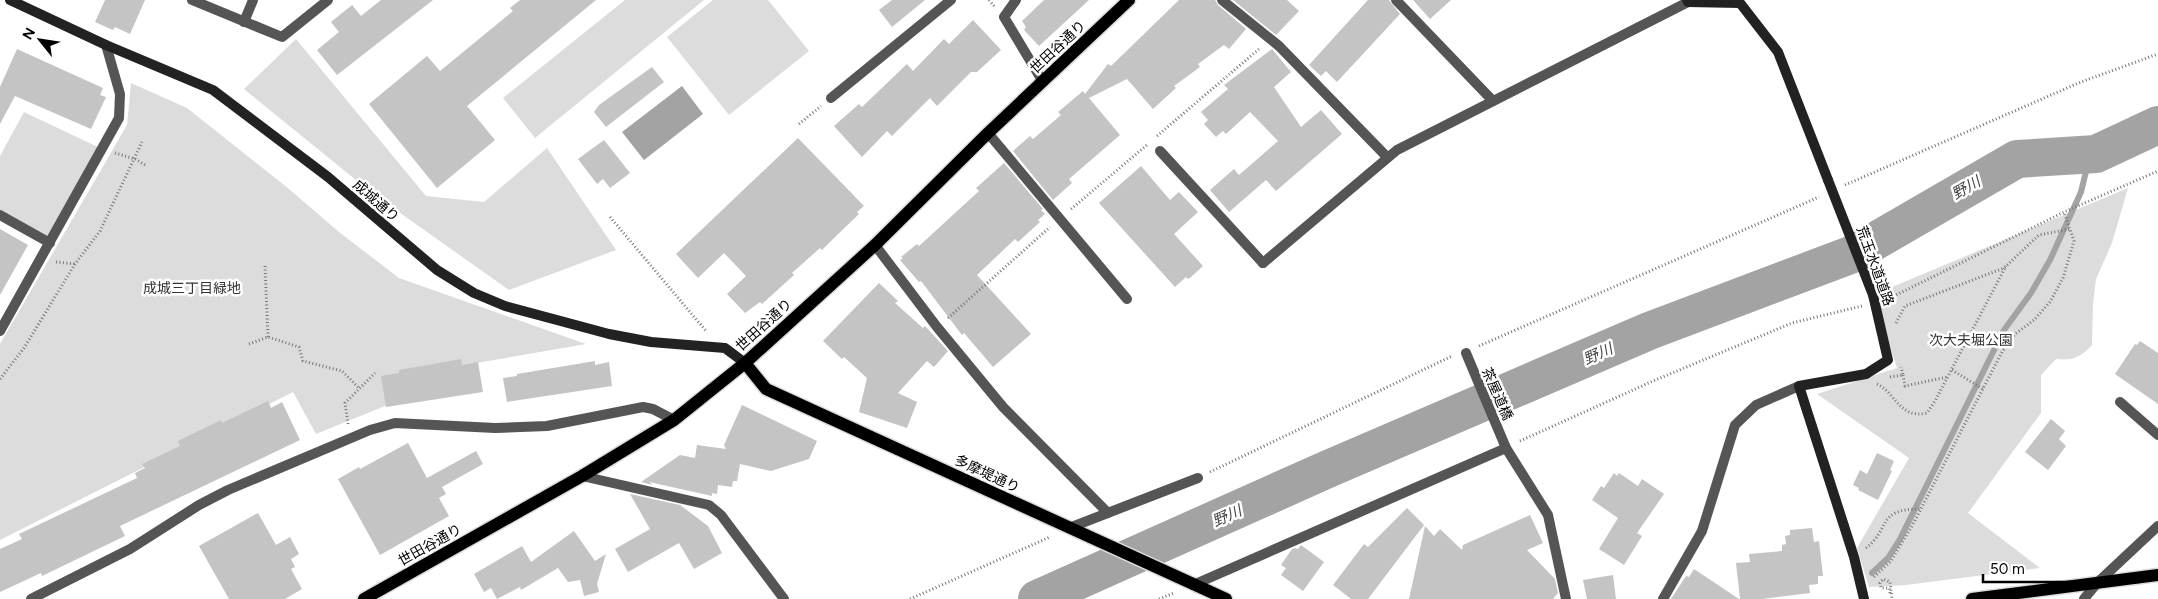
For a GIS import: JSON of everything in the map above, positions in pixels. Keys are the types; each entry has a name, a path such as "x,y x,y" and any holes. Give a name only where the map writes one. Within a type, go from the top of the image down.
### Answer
{"main road":[{"name":"世田谷通り","path":"364,599 582,476 674,420 745,362 875,245 988,133 1129,0"},
{"name":"多摩堤通り","path":"745,362 766,389 1193,585 1207,596 1226,599"},
{"path":"1972,599 2158,575"}],"street":[{"name":"成城通り","path":"10,0 106,45 213,90 328,178 437,270 474,293 505,306 609,334 651,342 725,348 745,362"},
{"path":"192,0 282,37 328,0"},
{"path":"244,22 252,0"},
{"path":"831,98 951,0"},
{"path":"1016,0 1004,17 1043,82"},
{"path":"1222,0 1271,39 1387,157"},
{"path":"1396,0 1493,101"},
{"path":"1160,152 1263,263 1387,157 1689,1"},
{"name":"荒玉水道道路","path":"1689,1 1740,3 1778,52 1875,299 1888,360 1866,374 1799,386"},
{"path":"0,331 119,118 120,94 106,45"},
{"path":"988,133 1128,299"},
{"path":"0,215 50,243"},
{"path":"875,245 937,327 1003,407 1108,513"},
{"name":"茶屋道橋","path":"1466,357 1506,448 1548,515 1566,599"},
{"path":"1663,599 1702,531 1735,425 1756,405 1799,386 1854,557 1864,599"},
{"path":"2120,402 2158,435"},
{"path":"31,599 130,549 214,498 349,437 395,423 495,428 547,426 643,407 653,409 674,420"},
{"path":"1193,585 1506,448"},
{"path":"582,476 709,505 721,516 784,599"},
{"path":"1074,530 1108,513 1198,478"},
{"path":"2084,599 2097,583 2158,526"}],"path":[{"path":"937,327 1060,218 1271,39"},
{"path":"1841,187 2081,82 2158,54"},
{"path":"799,124 831,98"},
{"path":"0,379 24,348 75,264 100,230 142,142"},
{"path":"102,150 135,159 147,166"},
{"path":"1506,448 1653,381 1792,323 1875,299 1887,300 2064,212 2158,171"},
{"path":"1198,478 1451,356 1466,357 1475,347 1824,194"},
{"path":"1870,580 1891,561 1920,510 2002,352 2015,334 2034,320 2050,302 2063,278 2074,241 2064,212"},
{"path":"610,217 706,331"},
{"path":"1868,387 1876,384 1887,389 1898,404 1908,412 1916,415 1927,412 1952,370 2006,266 2040,235 2070,229"},
{"path":"265,266 268,337"},
{"path":"1893,328 1905,306 2006,266"},
{"path":"249,344 268,337 299,347 303,361 342,371 360,389"},
{"path":"1901,366 1905,386 1947,378"},
{"path":"1952,370 1983,389"},
{"path":"349,437 346,403 375,373"},
{"path":"1886,378 1903,376"},
{"path":"1854,557 1874,541 1890,515 1906,510 1920,510"},
{"path":"910,599 1074,530"},
{"path":"1890,593 1889,588 1881,588 1880,583 1883,579 1890,582 1892,599"}],"green space":[{"path":"625,0 704,0 535,138 503,98"},
{"path":"713,0 768,0 809,51 729,115 667,37"},
{"path":"296,39 426,196 484,202 547,148 616,250 509,290 372,193 244,89"},
{"name":"成城三丁目緑地","path":"131,83 187,108 289,189 339,232 399,278 586,344 390,378 390,404 316,434 293,392 0,540 0,344 127,125"},
{"path":"24,112 102,149 50,243 0,215 0,156"},
{"name":"次大夫堀公園","path":"2128,188 2112,243 2096,279 2092,345 2084,353 2076,357 2056,359 2041,375 2041,413 1968,513 2040,568 1906,585 1869,587 1857,548 1909,458 1817,394 1897,368 1873,295"}],"shaded area":[{"path":"682,86 703,114 644,160 622,132"}],"building":[{"path":"105,0 145,0 130,34 115,27 113,30 95,22"},
{"path":"381,0 433,0 337,75 317,50 339,32 331,22 352,5 361,16"},
{"path":"520,0 596,0 467,106 495,140 437,188 369,104 427,56 440,71 513,11 510,8"},
{"path":"892,0 925,0 892,27 879,10"},
{"path":"1044,0 1089,0 1039,46 1024,30 1026,27 1022,21"},
{"path":"1179,0 1215,0 1218,5 1246,29 1229,49 1224,45 1198,64 1200,67 1174,86 1176,88 1153,109 1127,79 1089,98 1120,135 1069,179 1072,183 1053,200 1013,151 1030,136 1033,139 1061,115 1058,112 1083,91 1085,94 1108,64 1111,66"},
{"path":"1233,0 1287,0 1299,11 1276,35"},
{"path":"1368,0 1389,0 1400,14 1337,82 1326,71 1321,76 1309,65"},
{"path":"1413,0 1451,0 1430,19"},
{"path":"973,20 1001,50 977,72 971,72 937,106 930,98 892,136 887,131 862,157 834,126 859,104 862,107 907,64 913,71 944,39 949,44"},
{"path":"17,49 103,88 100,95 106,97 91,129 15,96 0,124 0,87"},
{"path":"1272,49 1291,72 1274,87 1301,127 1321,110 1342,134 1276,191 1266,180 1229,212 1210,190 1234,169 1239,175 1278,141 1250,112 1226,134 1223,131 1216,137 1204,124 1208,120 1201,112 1228,89 1224,85"},
{"path":"652,67 664,82 606,127 594,112 599,105"},
{"path":"798,138 864,206 857,212 859,214 822,250 820,248 792,273 794,275 762,304 760,302 745,313 727,294 746,276 724,253 698,278 676,254"},
{"path":"604,140 630,173 610,188 603,179 597,184 578,159"},
{"path":"1004,163 1043,209 1041,210 1045,214 1038,220 1040,222 1018,242 1015,239 977,275 1031,334 993,367 964,333 962,335 921,281 919,282 900,260 917,244 919,246 979,191 976,188"},
{"path":"1141,166 1170,200 1179,192 1198,212 1174,234 1203,266 1191,277 1188,279 1186,277 1175,287 1099,203"},
{"path":"0,229 28,245 0,295"},
{"path":"879,283 898,301 895,303 923,328 925,326 948,351 934,367 927,361 898,393 917,402 907,428 859,412 867,378 844,357 842,359 823,341"},
{"path":"2140,341 2158,353 2158,404 2115,374 2135,344 2137,345"},
{"path":"461,359 462,365 478,362 483,392 386,407 381,376 399,373 399,370"},
{"path":"595,361 595,365 609,362 612,386 507,402 503,378"},
{"path":"268,401 271,408 282,402 300,440 120,526 125,536 42,576 41,573 0,592 0,549 22,539 19,534 137,478 135,473 145,468 142,464 180,446 178,441 221,420 222,423"},
{"path":"742,405 817,441 809,459 771,471 740,464 737,481 733,481 732,487 718,485 717,494 712,493 712,496 649,482 653,485 641,482 680,455 695,458 697,445 726,449 724,445"},
{"path":"2051,419 2065,431 2059,439 2066,446 2048,470 2025,452"},
{"path":"408,443 427,478 476,451 483,464 442,487 446,494 439,498 449,516 380,555 338,479"},
{"path":"1877,453 1894,461 1890,470 1892,471 1878,500 1858,490 1859,488 1853,485 1860,470 1867,474"},
{"path":"1614,473 1617,476 1619,473 1638,486 1642,479 1664,494 1637,533 1642,536 1624,565 1599,549 1618,518 1592,500 1601,486 1604,488"},
{"path":"630,494 680,505 708,526 722,553 694,569 679,543 628,572 615,549 650,529"},
{"path":"1407,508 1424,525 1368,599 1351,599 1333,585 1364,544 1368,547"},
{"path":"258,513 276,545 290,537 299,554 291,559 295,567 291,569 302,589 285,599 229,599 199,546"},
{"path":"1530,515 1543,543 1527,550 1555,579 1558,593 1553,599 1409,599 1425,526 1434,536 1440,529 1462,550 1463,545"},
{"path":"1812,528 1814,542 1819,541 1823,576 1818,576 1818,584 1809,585 1810,593 1762,599 1740,599 1736,563 1750,562 1749,554 1782,551 1782,545 1786,544 1785,536 1790,535 1790,530"},
{"path":"574,531 595,561 606,554 597,584 599,592 584,596 580,580 568,582 558,568 521,590 520,587 497,599 491,588 484,592 474,574 522,546 531,562"},
{"path":"1301,545 1324,562 1303,591 1281,575 1286,568 1281,565 1292,549 1298,549"},
{"path":"1694,569 1739,599 1671,599 1686,576 1689,577"},
{"path":"1613,575 1616,599 1587,599 1583,580"}],"waterway":[{"name":"野川","path":"1037,599 1328,469 1649,331 1853,254 2017,159 2096,154 2158,125"},
{"path":"1872,573 1888,558 1900,539 2004,330 2031,293 2050,260 2081,192 2090,155"}]}
